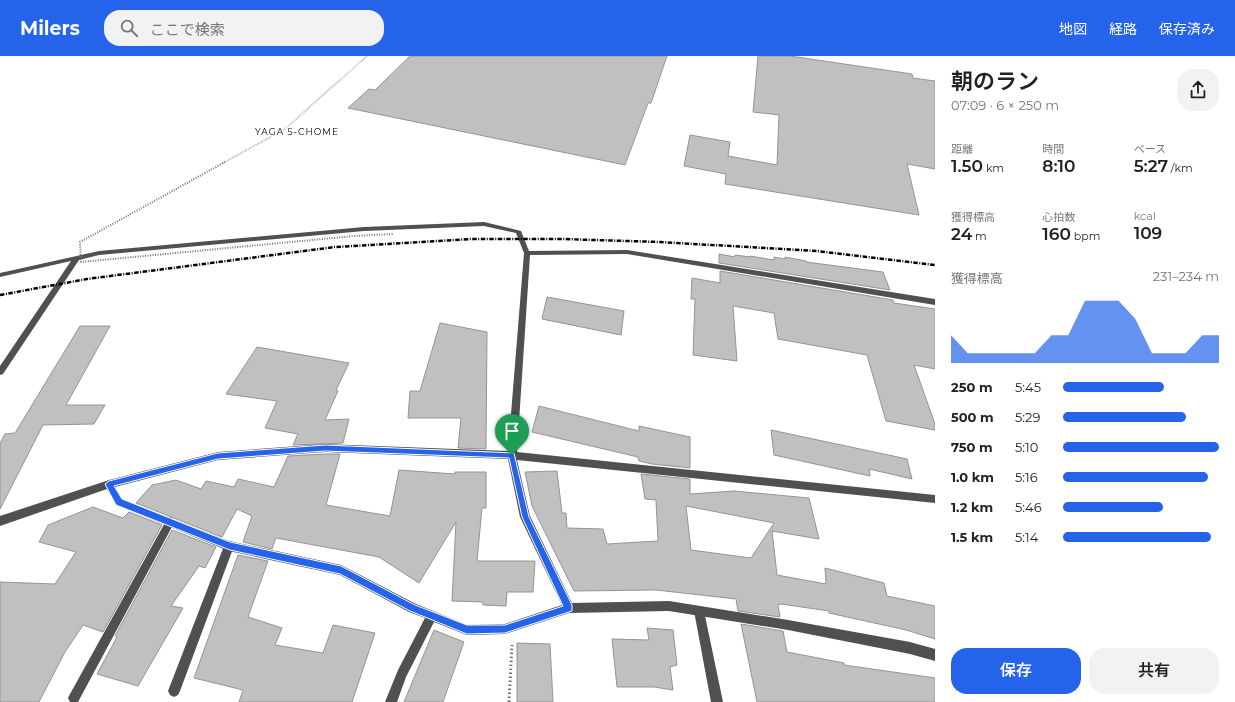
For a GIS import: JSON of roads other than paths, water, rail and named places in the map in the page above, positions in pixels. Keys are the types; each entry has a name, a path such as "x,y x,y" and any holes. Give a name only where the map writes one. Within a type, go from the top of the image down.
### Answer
{"street":[{"path":"0,275 99,253 364,229 484,224 519,232 527,253 512,455 525,517 569,608"},
{"path":"527,253 627,252 935,302"},
{"path":"0,372 76,259"},
{"path":"0,521 109,484 218,456 325,448 512,455 935,499"},
{"path":"109,484 119,502 230,546 341,570 413,608 467,630 505,629 569,608 669,606 788,625 910,648 935,655"},
{"path":"74,698 170,522"},
{"path":"174,691 230,546"},
{"path":"699,611 717,702"},
{"path":"391,702 402,674 432,615"}],"railway":[{"path":"0,295 87,279 335,247 471,239 562,239 660,242 817,251 935,265"}],"district":[{"name":"YAGA 5-CHOME","path":"297,131"}]}
